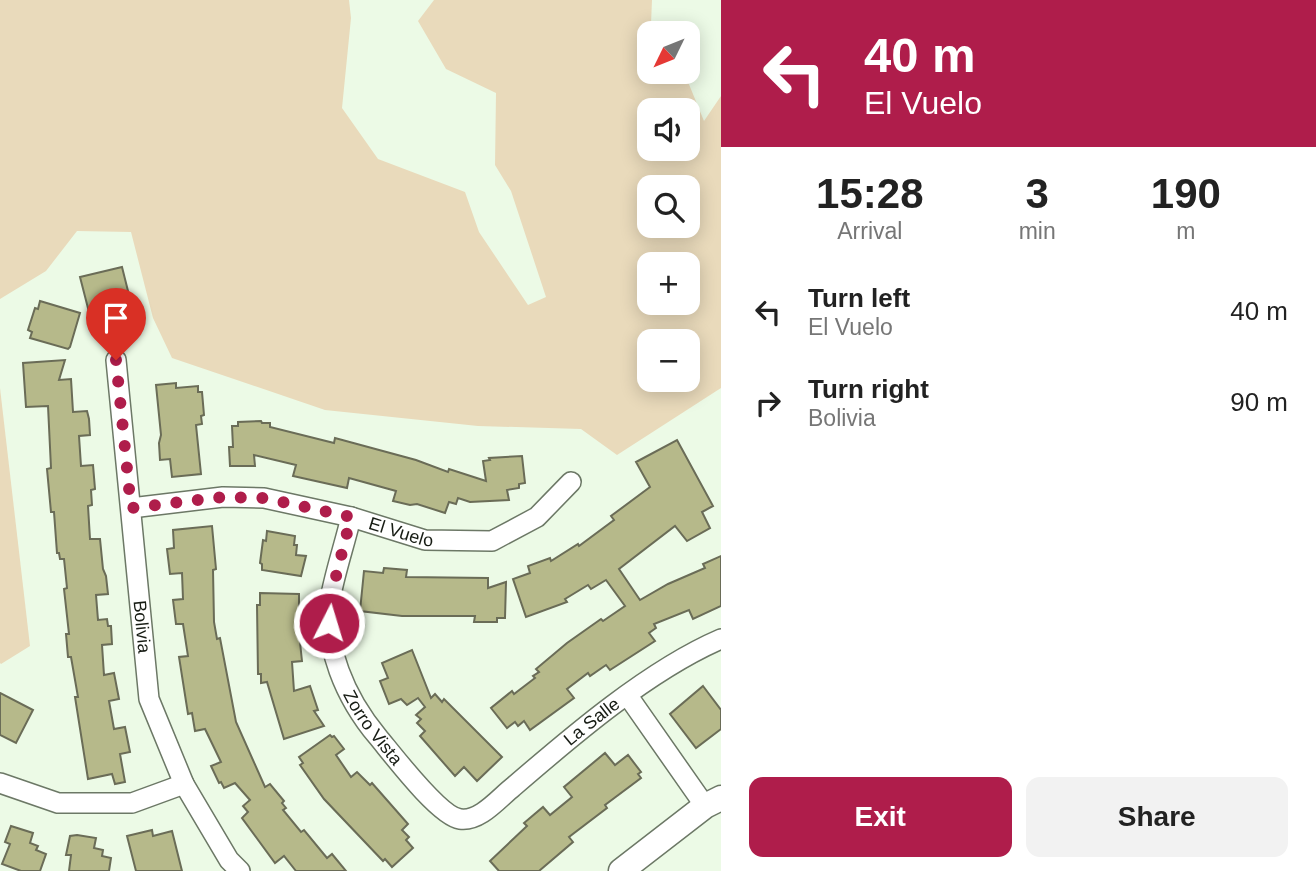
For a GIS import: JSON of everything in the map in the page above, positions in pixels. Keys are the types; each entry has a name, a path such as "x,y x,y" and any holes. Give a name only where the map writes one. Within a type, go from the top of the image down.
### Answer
{"street":[{"name":"Bolivia","path":"116,360 149,699 184,784 229,860 240,871"},
{"name":"El Vuelo","path":"131,508 223,497 264,498 351,517 425,540 492,541 537,517 571,482"},
{"name":"Zorro Vista","path":"351,517 331,596 329,623 335,659 351,700 375,733 436,804 448,815 460,820 471,818"},
{"name":"La Salle","path":"471,818 481,814 556,750 628,696 694,651 721,639"},
{"path":"621,871 713,802 628,696"},
{"path":"0,783 58,803 132,803 184,784"}],"shaded area":[{"path":"0,0 349,0 351,18 342,108 378,159 465,192 479,232 528,305 546,297 511,191 495,165 496,93 446,69 418,21 434,0 652,0 651,21 637,21 637,84 689,84 695,98 637,98 637,161 700,161 700,111 704,121 721,96 721,388 617,455 581,429 478,426 325,410 172,358 153,318 131,232 77,231 46,271 0,299"},
{"path":"0,388 30,646 1,664 0,663"}],"building":[{"path":"122,267 133,311 109,317 107,308 89,312 80,277"},
{"path":"40,301 80,313 68,349 30,338 32,332 28,330"},
{"path":"65,360 59,380 71,379 73,412 87,411 89,419 90,435 79,436 81,466 93,465 95,489 91,490 92,505 88,506 90,539 100,539 108,594 96,595 98,620 107,619 108,626 111,626 112,644 102,645 104,675 114,673 119,699 109,701 114,729 125,727 130,752 120,754 125,782 115,784 112,774 88,779 75,697 78,697 71,657 68,657 64,559 60,559 57,553 54,512 51,512 47,469 51,468 48,406 26,407 23,363"},
{"path":"176,383 176,388 198,386 198,392 202,392 204,415 201,416 202,424 196,425 201,474 172,477 170,459 160,460 161,435 156,385"},
{"path":"238,422 270,423 270,427 334,443 335,438 486,481 483,461 490,460 489,458 522,456 525,483 519,484 519,488 507,490 509,500 470,502 458,498 456,504 449,502 445,513 417,504 393,501 396,491 349,478 347,488 293,476 296,465 254,455 255,466 230,466 232,426 238,426"},
{"path":"677,440 713,506 702,512 710,528 687,541 675,526 619,569 640,600 705,568 703,564 721,556 721,606 693,619 689,610 654,624 656,628 649,633 655,641 610,670 606,665 590,676 588,673 567,689 574,698 530,730 524,721 518,726 515,722 507,728 491,708 512,691 514,694 535,678 533,676 539,672 536,669 567,643 625,606 606,580 591,589 588,585 565,599 567,602 526,617 513,579 530,573 528,566 550,558 551,561 578,544 579,546 614,520 611,516 650,487 636,462"},
{"path":"212,526 216,569 213,570 214,622 217,639 220,638 236,722 265,787 270,784 284,801 282,803 286,808 283,810 301,832 304,830 327,858 332,854 346,871 296,871 284,856 275,863 242,818 248,812 243,806 250,800 235,783 224,788 221,782 219,783 211,766 221,762 205,729 195,731 192,713 188,714 179,657 188,656 183,624 176,624 173,600 183,599 182,573 170,574 167,549 174,548 173,530"},
{"path":"267,531 295,536 296,555 306,556 301,576 262,570 260,563"},
{"path":"384,568 407,570 406,577 488,578 488,588 506,582 505,618 497,618 497,622 474,622 475,616 402,616 360,611 364,571 383,573"},
{"path":"260,593 299,594 297,614 302,661 292,662 294,691 310,686 318,710 314,711 324,726 284,739 267,682 261,683 261,674 258,674 257,605 260,605"},
{"path":"412,650 431,698 435,694 442,702 444,699 502,757 477,781 464,767 455,776 420,736 425,731 417,723 421,719 416,715 425,707 418,698 407,705 401,699 389,704 380,681 388,678 382,663"},
{"path":"703,686 721,710 721,729 696,748 670,714"},
{"path":"0,693 33,710 16,743 0,735"},
{"path":"330,735 334,736 344,749 336,755 351,777 357,772 370,785 372,783 408,824 402,830 409,837 406,840 413,848 392,867 385,859 383,861 324,799 300,765 303,763 299,757"},
{"path":"605,753 615,765 628,755 641,772 638,774 641,778 569,837 573,842 539,871 499,871 490,861 527,826 524,823 543,807 550,815 572,797 564,787"},
{"path":"11,826 33,833 30,843 38,846 36,850 46,854 40,871 21,871 2,864 10,844 5,842"},
{"path":"152,830 153,836 172,831 182,871 136,871 127,836"},
{"path":"70,836 96,838 94,848 103,850 102,856 111,858 109,871 69,871 71,855 66,855"}],"route":[{"path":"116,360 131,508 223,497 264,498 351,517 331,596 329,623"}]}
